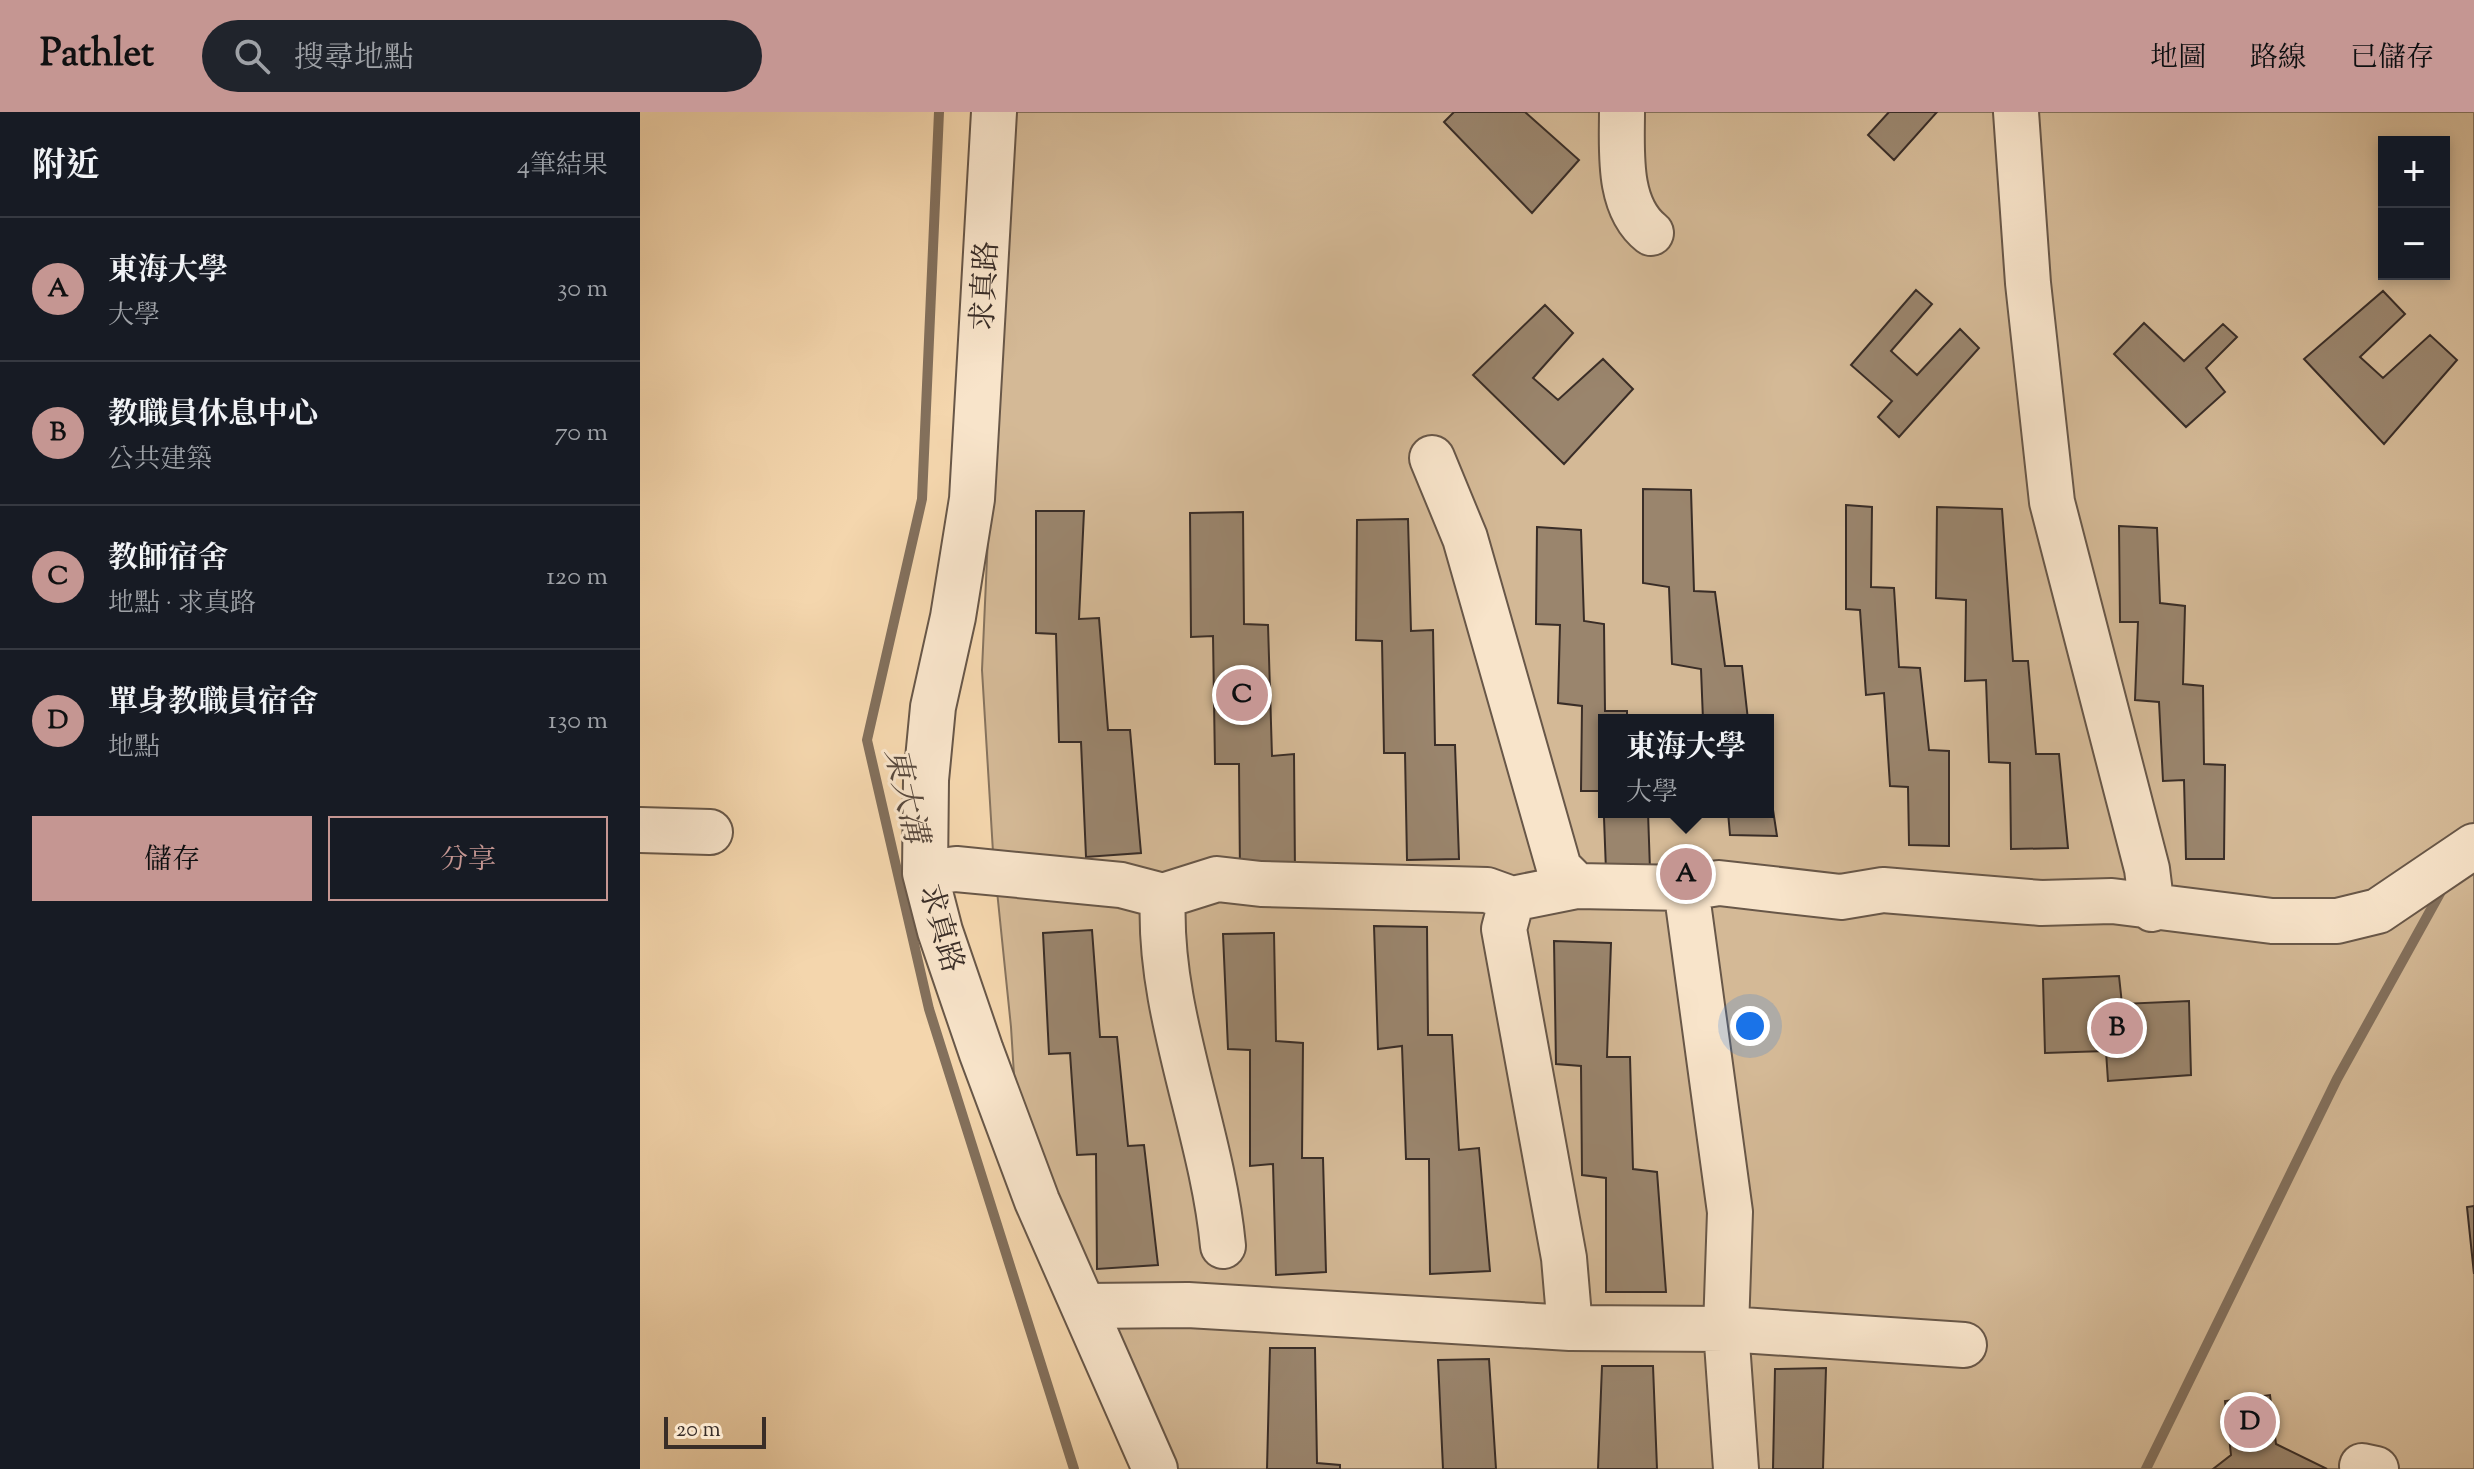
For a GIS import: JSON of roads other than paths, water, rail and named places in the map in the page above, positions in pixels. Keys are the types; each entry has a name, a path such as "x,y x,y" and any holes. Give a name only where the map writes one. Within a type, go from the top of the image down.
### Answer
{"street":[{"name":"求真路","path":"994,112 972,499 953,617 933,707 926,780 925,873 940,931 1037,1201 1086,1306 1155,1469"},
{"path":"1622,112 1622,162 1628,196 1637,222 1651,233"},
{"path":"2016,112 2028,283 2052,502 2147,869 2152,909"},
{"path":"1432,458 1465,538 1559,868 1577,886"},
{"path":"640,830 710,832"},
{"path":"925,873 956,869 1121,885 1163,896 1217,879 1261,884 1487,890 1512,899 1577,886 1686,888 1719,883 1841,897 1883,890 2041,903 2112,901 2152,909 2272,921 2337,921 2378,911 2474,846"},
{"path":"1686,888 1730,1212 1726,1329 1736,1469"},
{"path":"1163,896 1163,950 1218,1196 1223,1246"},
{"path":"1512,899 1504,929 1564,1258 1570,1328"},
{"path":"1086,1306 1188,1305 1570,1328 1726,1329 1964,1345"}],"waterway":[{"name":"東大溝","path":"939,112 922,499 867,740 929,1009 1074,1469"},
{"path":"2146,1469 2337,1079 2444,886"}],"place":[{"name":"教師宿舍","path":"1242,695"},
{"name":"東海大學","path":"1686,874"},
{"name":"教職員休息中心","path":"2117,1028"},
{"name":"單身教職員宿舍","path":"2250,1422"}]}
